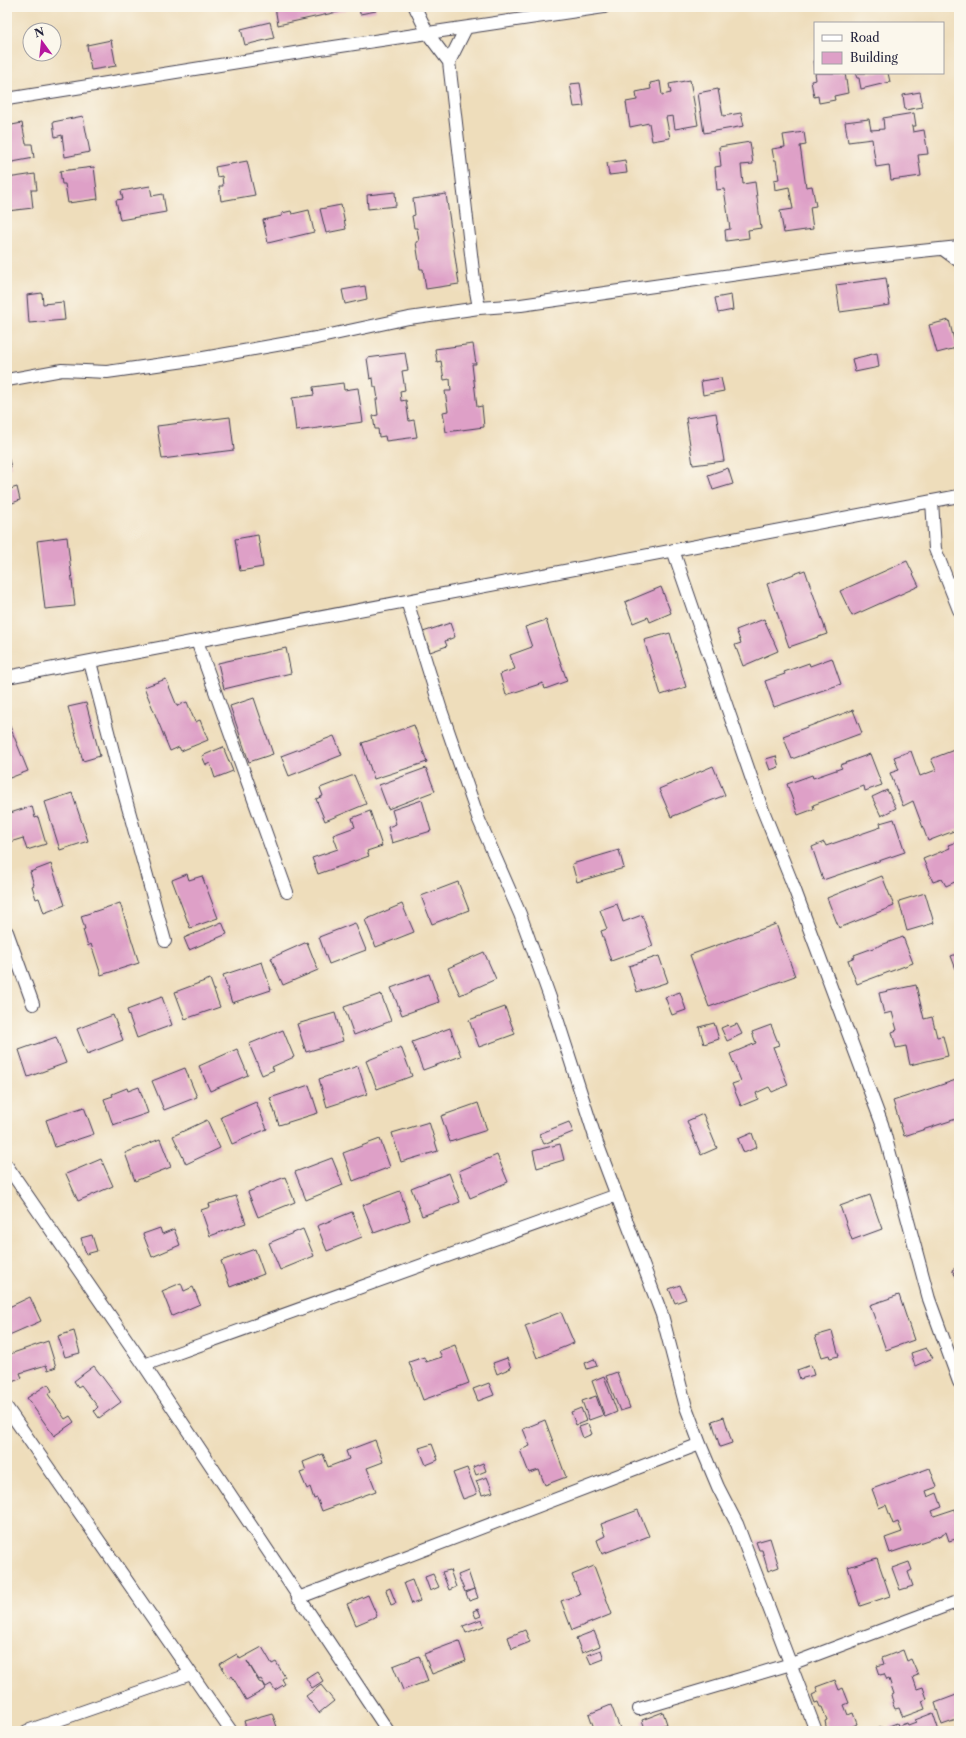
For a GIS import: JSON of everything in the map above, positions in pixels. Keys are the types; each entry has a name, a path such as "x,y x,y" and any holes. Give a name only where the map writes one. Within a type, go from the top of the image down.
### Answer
{"street":[{"path":"415,7 428,34 449,62 474,280 479,308"},
{"path":"7,99 307,51 604,7"},
{"path":"449,62 466,28"},
{"path":"7,380 62,370 108,372 192,360 316,338 409,318 479,308 521,305 844,259 944,250 959,247"},
{"path":"944,250 959,261"},
{"path":"7,677 959,496"},
{"path":"932,501 934,549 959,610"},
{"path":"673,550 760,803 793,885 882,1124 930,1299 959,1382"},
{"path":"407,601 441,710 479,820 520,914 554,1006 597,1143 662,1315 686,1407 718,1487 737,1524 792,1664 816,1731"},
{"path":"197,641 287,892"},
{"path":"90,662 121,782 165,940"},
{"path":"7,932 33,1004"},
{"path":"7,1166 144,1365 388,1731"},
{"path":"144,1365 617,1195"},
{"path":"7,1408 231,1731"},
{"path":"298,1598 700,1444"},
{"path":"639,1709 792,1664 959,1601"},
{"path":"27,1731 191,1674"}],"building":[{"path":"275,7 355,7 356,8 278,25"},
{"path":"359,7 375,7 376,11 360,14"},
{"path":"270,22 274,38 245,45 241,29"},
{"path":"111,40 116,66 91,70 87,45"},
{"path":"815,74 845,74 848,93 834,96 835,100 819,103 818,96 814,97 811,81 816,80"},
{"path":"855,74 888,74 890,82 861,89 859,78 857,78"},
{"path":"690,80 698,125 675,129 673,116 666,117 670,138 652,141 649,123 630,127 626,102 637,100 636,92 651,89 650,83 660,81 662,95 671,93 669,84"},
{"path":"580,83 584,106 574,107 570,84"},
{"path":"718,89 723,116 741,113 744,126 704,133 698,93"},
{"path":"920,92 923,107 905,110 903,95"},
{"path":"914,113 916,126 912,126 913,132 924,130 928,154 918,155 921,176 891,180 889,165 876,167 872,139 848,142 845,122 869,119 871,130 884,129 883,118"},
{"path":"83,116 90,152 65,157 62,135 55,137 53,122"},
{"path":"22,123 26,144 32,144 34,158 7,163 7,126"},
{"path":"804,132 806,145 800,146 806,187 812,186 816,206 810,207 813,229 784,233 780,211 793,209 789,187 775,190 774,180 779,179 776,160 774,160 772,149 785,147 783,135"},
{"path":"750,142 753,164 741,165 743,184 755,182 761,228 748,230 749,238 726,241 725,230 730,229 724,189 717,190 715,167 721,166 719,147"},
{"path":"625,160 627,173 609,175 607,163"},
{"path":"247,161 255,195 221,201 219,186 223,186 222,176 217,177 215,167"},
{"path":"94,167 98,199 68,203 65,184 62,184 60,171"},
{"path":"35,174 37,190 31,190 33,208 7,211 7,178"},
{"path":"150,186 152,196 163,194 166,212 120,220 116,200 123,199 121,191"},
{"path":"395,192 396,206 368,209 367,195"},
{"path":"446,194 459,284 426,289 423,269 420,269 416,242 419,241 417,228 414,228 412,216 415,215 413,199"},
{"path":"341,205 346,229 326,233 320,209"},
{"path":"309,210 314,232 268,243 263,220 282,216 282,213 291,211 292,214"},
{"path":"886,278 890,305 840,312 836,285"},
{"path":"365,286 367,299 345,304 342,290"},
{"path":"42,293 43,304 63,302 65,320 29,323 27,295"},
{"path":"731,295 733,310 718,313 715,298"},
{"path":"949,320 956,348 937,353 929,325"},
{"path":"473,344 476,364 472,364 477,407 482,406 484,427 446,432 443,412 448,411 445,391 451,391 450,379 444,380 441,361 437,362 435,349"},
{"path":"405,353 408,370 402,371 405,390 400,391 401,401 406,400 409,421 414,420 417,437 386,441 385,436 379,437 378,429 375,429 373,416 378,415 376,399 378,399 373,378 370,379 367,358"},
{"path":"877,353 879,367 855,372 852,359"},
{"path":"721,378 724,391 703,395 701,381"},
{"path":"343,383 344,390 358,388 363,422 296,431 292,398 314,395 313,387"},
{"path":"716,413 724,461 693,465 686,418"},
{"path":"230,417 234,450 162,459 157,426"},
{"path":"7,453 11,467 7,468"},
{"path":"728,468 733,484 713,490 708,475"},
{"path":"17,487 20,500 10,504 7,490"},
{"path":"258,535 263,567 240,571 235,539"},
{"path":"67,537 75,606 45,609 37,541"},
{"path":"907,561 919,586 852,616 840,591"},
{"path":"805,570 827,634 789,647 767,584"},
{"path":"661,587 671,613 650,622 648,617 633,623 625,602"},
{"path":"764,619 778,651 743,666 735,645 741,643 736,630"},
{"path":"546,620 567,681 545,689 543,683 506,695 500,674 515,669 510,655 532,647 525,627"},
{"path":"450,623 455,637 445,641 447,646 430,652 423,632"},
{"path":"670,633 686,687 661,695 644,640"},
{"path":"286,648 291,673 224,689 218,663"},
{"path":"832,658 841,684 774,707 765,681 809,663 810,666"},
{"path":"166,679 177,706 187,702 195,722 200,720 208,740 181,751 179,747 170,751 144,687"},
{"path":"254,698 273,754 249,762 230,706"},
{"path":"86,703 100,756 83,761 68,707"},
{"path":"853,710 862,733 792,759 783,736"},
{"path":"9,724 28,771 7,779 7,725"},
{"path":"414,725 427,762 374,779 362,743"},
{"path":"334,736 342,755 289,776 281,756"},
{"path":"223,747 233,771 215,778 210,763 206,765 202,756"},
{"path":"954,750 959,763 959,829 928,841 913,801 903,806 890,773 899,770 894,757 911,751 920,776 936,770 931,759"},
{"path":"870,754 882,785 865,791 864,786 813,805 814,809 798,815 787,784 812,775 813,778 842,768 840,765"},
{"path":"776,756 779,767 770,770 766,759"},
{"path":"713,766 725,795 671,817 659,789"},
{"path":"426,768 435,791 388,809 379,785"},
{"path":"354,775 366,804 325,821 316,799 323,796 320,788"},
{"path":"887,790 896,808 881,816 872,797"},
{"path":"72,793 88,841 60,850 45,802"},
{"path":"422,800 431,831 392,843 388,827 396,824 392,810"},
{"path":"32,806 35,818 38,817 46,844 27,850 23,838 7,843 7,814"},
{"path":"370,811 382,846 367,851 369,856 318,874 312,858 338,849 333,835 355,827 352,818"},
{"path":"894,819 905,852 823,880 812,847 824,842 826,846 881,827 880,823"},
{"path":"959,841 959,880 946,886 942,879 933,882 923,859 950,848 948,845"},
{"path":"619,850 624,868 577,882 572,864"},
{"path":"51,864 65,905 44,913 39,898 36,899 30,872"},
{"path":"187,874 189,880 202,876 218,918 190,928 172,880"},
{"path":"882,876 894,906 839,928 827,898"},
{"path":"458,882 469,910 432,924 421,896"},
{"path":"925,893 934,923 907,931 899,901"},
{"path":"120,903 139,963 101,975 91,944 88,946 83,930 85,929 81,916"},
{"path":"402,904 414,932 376,947 365,920"},
{"path":"617,904 623,922 642,915 653,946 611,961 601,931 607,929 600,910"},
{"path":"222,922 227,934 189,950 184,938"},
{"path":"355,923 366,950 329,964 319,937"},
{"path":"776,924 795,976 709,1007 690,955"},
{"path":"903,937 913,963 857,984 848,960 855,957 854,955"},
{"path":"307,942 318,970 283,985 271,958"},
{"path":"484,952 496,979 460,995 448,968"},
{"path":"959,953 959,977 951,956"},
{"path":"659,956 668,982 637,992 629,966"},
{"path":"262,962 271,990 232,1003 223,975"},
{"path":"429,974 439,1002 402,1015 391,988"},
{"path":"210,979 220,1007 185,1019 175,992"},
{"path":"916,985 924,1019 932,1017 937,1037 943,1036 948,1056 910,1065 906,1046 896,1048 892,1032 897,1030 892,1012 884,1014 879,993"},
{"path":"680,992 686,1010 672,1015 665,997"},
{"path":"381,994 391,1021 354,1035 344,1007"},
{"path":"162,997 172,1025 137,1038 127,1010"},
{"path":"505,1007 515,1034 479,1047 469,1020"},
{"path":"335,1013 343,1041 306,1052 297,1024"},
{"path":"113,1015 123,1040 87,1054 77,1029"},
{"path":"714,1023 719,1039 704,1044 699,1027"},
{"path":"737,1024 742,1034 727,1041 721,1028 728,1025 730,1027"},
{"path":"771,1025 779,1045 773,1047 788,1085 772,1092 769,1087 756,1093 758,1099 741,1106 732,1084 741,1081 730,1054 756,1043 752,1032"},
{"path":"450,1028 461,1056 423,1070 412,1042"},
{"path":"283,1030 294,1057 272,1067 274,1070 262,1075 249,1044"},
{"path":"56,1037 66,1063 28,1077 19,1050"},
{"path":"401,1047 412,1076 377,1089 366,1061"},
{"path":"237,1049 248,1075 210,1091 199,1066"},
{"path":"358,1066 367,1094 327,1107 319,1079"},
{"path":"185,1068 197,1097 164,1110 152,1081"},
{"path":"959,1079 959,1118 904,1136 893,1101"},
{"path":"309,1085 318,1113 279,1125 270,1098"},
{"path":"139,1087 148,1113 113,1125 104,1099 127,1088 128,1091"},
{"path":"256,1102 267,1129 232,1144 221,1117"},
{"path":"478,1103 487,1130 450,1142 441,1116"},
{"path":"84,1107 94,1134 55,1147 46,1120"},
{"path":"703,1114 717,1148 701,1155 687,1121"},
{"path":"207,1120 220,1148 186,1164 173,1136"},
{"path":"429,1122 438,1151 401,1162 392,1133"},
{"path":"569,1122 573,1132 544,1144 539,1134"},
{"path":"752,1133 757,1147 744,1153 738,1139"},
{"path":"160,1139 171,1167 135,1181 125,1153"},
{"path":"380,1139 390,1167 353,1181 343,1153"},
{"path":"560,1144 564,1160 537,1168 533,1151"},
{"path":"497,1155 508,1182 470,1198 459,1171"},
{"path":"332,1158 343,1185 306,1200 295,1172"},
{"path":"101,1159 113,1186 78,1201 66,1174"},
{"path":"449,1173 460,1202 422,1216 411,1188"},
{"path":"285,1177 295,1202 258,1217 248,1192"},
{"path":"400,1191 410,1220 374,1233 363,1205"},
{"path":"870,1195 882,1229 852,1240 840,1206"},
{"path":"236,1196 246,1223 210,1236 201,1210 210,1207 209,1204"},
{"path":"352,1212 362,1237 327,1251 317,1226"},
{"path":"160,1228 162,1234 174,1229 180,1245 152,1257 143,1234"},
{"path":"303,1229 314,1256 280,1270 269,1243"},
{"path":"92,1235 97,1251 86,1254 81,1238"},
{"path":"255,1249 264,1274 230,1287 221,1261"},
{"path":"959,1266 959,1282 952,1270"},
{"path":"181,1283 184,1291 193,1287 200,1304 172,1316 162,1291"},
{"path":"680,1285 686,1299 675,1303 669,1289"},
{"path":"899,1295 914,1340 886,1350 870,1305"},
{"path":"30,1297 41,1321 7,1336 7,1308"},
{"path":"561,1312 574,1343 537,1358 525,1326"},
{"path":"74,1331 80,1353 65,1357 58,1336"},
{"path":"832,1331 839,1356 830,1358 829,1355 822,1357 815,1336"},
{"path":"48,1341 56,1367 48,1370 46,1365 20,1373 22,1378 12,1382 7,1367 7,1355"},
{"path":"455,1345 469,1383 423,1400 409,1362 424,1357 426,1362 442,1357 439,1351"},
{"path":"926,1348 933,1358 915,1366 911,1353"},
{"path":"507,1358 511,1368 497,1374 493,1363"},
{"path":"594,1359 597,1366 587,1369 585,1363"},
{"path":"811,1365 814,1375 800,1379 797,1370"},
{"path":"94,1366 121,1402 99,1418 94,1411 98,1407 81,1385 78,1387 74,1381"},
{"path":"617,1372 630,1408 620,1411 606,1376"},
{"path":"604,1376 617,1412 605,1417 592,1381"},
{"path":"489,1383 494,1395 478,1401 473,1389"},
{"path":"48,1384 52,1391 48,1394 65,1419 70,1416 74,1422 54,1436 27,1398"},
{"path":"596,1396 603,1415 589,1420 582,1401"},
{"path":"581,1408 586,1421 576,1425 571,1412"},
{"path":"724,1417 732,1443 720,1447 712,1421"},
{"path":"545,1420 566,1477 545,1485 539,1470 529,1473 520,1450 530,1446 523,1429"},
{"path":"588,1424 592,1434 583,1438 579,1427"},
{"path":"375,1440 383,1462 367,1468 376,1491 322,1511 317,1498 314,1499 310,1487 307,1489 300,1473 306,1471 303,1462 323,1454 328,1467 349,1459 346,1451"},
{"path":"432,1444 438,1460 426,1465 419,1448"},
{"path":"483,1463 486,1471 476,1475 473,1467"},
{"path":"467,1468 477,1494 463,1499 453,1473"},
{"path":"930,1468 937,1487 926,1491 928,1497 937,1493 942,1507 932,1511 934,1516 955,1509 959,1521 959,1538 949,1541 946,1532 942,1535 890,1553 885,1538 902,1532 898,1522 893,1524 886,1505 879,1508 872,1489"},
{"path":"487,1477 493,1492 482,1495 476,1481"},
{"path":"638,1510 649,1536 602,1554 597,1540 605,1536 601,1524"},
{"path":"770,1538 779,1567 768,1571 762,1550 759,1550 756,1542"},
{"path":"877,1558 890,1596 860,1606 848,1567"},
{"path":"909,1562 912,1570 908,1572 913,1586 900,1590 892,1568"},
{"path":"594,1566 612,1614 572,1630 561,1601 580,1594 572,1575"},
{"path":"450,1570 456,1587 449,1590 442,1572"},
{"path":"468,1571 474,1589 465,1592 458,1575"},
{"path":"433,1574 439,1587 430,1591 425,1577"},
{"path":"412,1580 420,1601 412,1604 404,1583"},
{"path":"390,1588 396,1603 391,1605 386,1590"},
{"path":"475,1589 478,1598 469,1601 466,1593"},
{"path":"368,1595 377,1616 356,1625 347,1604"},
{"path":"478,1609 481,1616 476,1618 473,1611"},
{"path":"482,1619 484,1626 466,1633 463,1626"},
{"path":"525,1630 530,1642 512,1649 508,1637"},
{"path":"594,1631 600,1646 582,1653 576,1638"},
{"path":"459,1641 466,1661 432,1674 424,1654"},
{"path":"262,1647 272,1664 276,1662 285,1677 282,1679 285,1684 275,1690 271,1684 266,1687 261,1679 259,1680 247,1661 259,1682 264,1684 265,1687 264,1690 246,1700 232,1676 229,1678 220,1664 237,1654 240,1659"},
{"path":"601,1650 604,1659 591,1664 587,1655"},
{"path":"903,1650 907,1661 911,1659 918,1675 913,1677 917,1689 923,1687 927,1699 922,1701 925,1709 903,1717 899,1708 895,1709 892,1702 894,1702 892,1695 894,1694 889,1679 887,1680 884,1674 880,1675 877,1666 884,1664 882,1658"},
{"path":"419,1656 428,1681 403,1690 393,1666"},
{"path":"317,1671 323,1681 312,1688 306,1678"},
{"path":"835,1680 839,1690 843,1688 849,1703 844,1705 848,1715 853,1713 857,1724 853,1726 854,1731 827,1731 825,1721 827,1720 822,1707 820,1707 818,1702 815,1703 812,1695 818,1692 816,1687"},
{"path":"321,1685 334,1701 319,1713 306,1696"},
{"path":"959,1694 959,1719 942,1725 935,1703"},
{"path":"611,1705 621,1731 595,1731 589,1714"},
{"path":"663,1712 667,1724 646,1731 642,1720"},
{"path":"272,1713 277,1727 264,1731 247,1731 244,1721"},
{"path":"933,1713 939,1731 891,1731 889,1726 897,1723 898,1726 907,1723 908,1725 916,1722 915,1720"},
{"path":"882,1727 884,1731 872,1731"}]}
